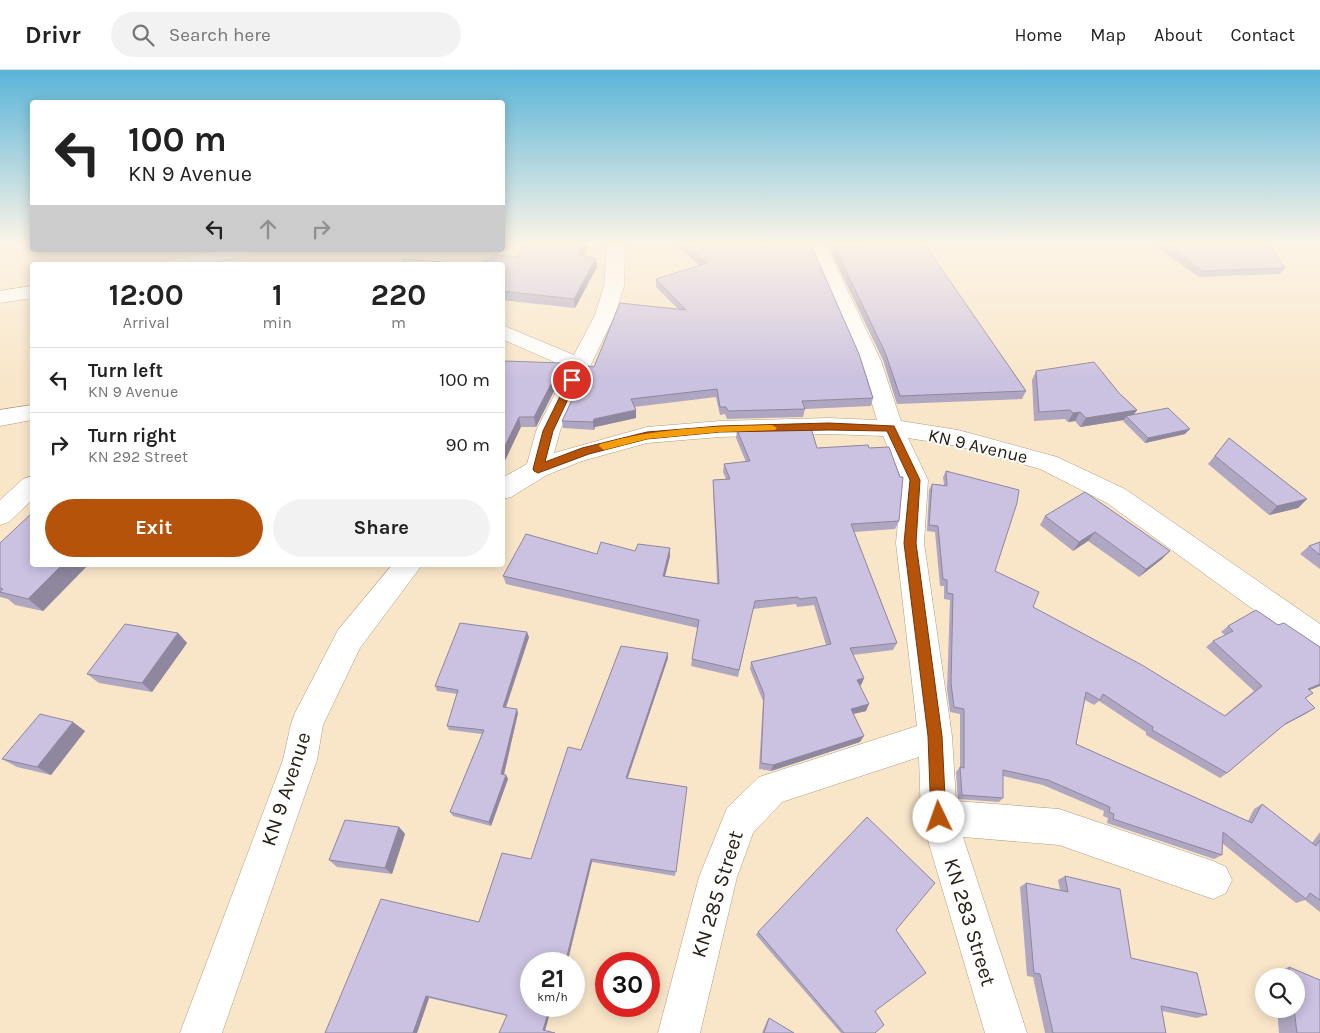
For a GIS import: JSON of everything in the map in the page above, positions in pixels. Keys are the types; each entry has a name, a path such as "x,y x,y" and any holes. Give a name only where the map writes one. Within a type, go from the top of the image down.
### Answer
{"street":[{"path":"538,469 548,431 605,316 613,290"},
{"name":"KN 283 Street","path":"838,290 870,361 891,428 915,480 910,543 935,736 939,817 1006,1033"},
{"path":"0,297 30,292"},
{"path":"505,332 580,365"},
{"path":"0,418 30,413"},
{"name":"KN 9 Avenue","path":"505,488 538,469 586,451 647,435 720,429 829,426 891,428 958,438 1048,463 1116,496 1320,641"},
{"path":"0,514 30,486"},
{"name":"KN 9 Avenue","path":"201,1033 300,760 307,724 348,639 406,567"},
{"name":"KN 285 Street","path":"679,1033 718,877 740,821 771,789 935,736"},
{"path":"939,817 1059,827 1212,880"}],"building":[{"path":"505,290 579,290 574,299 505,291"},
{"path":"667,290 831,290 859,354 873,398 802,401 805,409 728,411 726,407 720,407 717,389 631,399 636,410 594,419 593,422 562,421 588,366 594,367 620,303 686,310"},
{"path":"855,290 956,290 1026,391 900,396 885,352"},
{"path":"505,361 562,363 534,417 519,417 505,446"},
{"path":"1094,362 1119,393 1137,410 1086,418 1080,412 1073,413 1070,410 1039,412 1036,371"},
{"path":"1168,408 1190,429 1148,438 1126,416"},
{"path":"811,428 817,448 868,445 869,448 889,447 900,477 903,477 899,521 851,524 897,643 850,648 864,678 857,680 869,704 851,709 864,736 773,765 761,763 764,694 751,662 831,644 816,597 755,601 739,670 692,659 699,620 503,576 526,534 597,554 601,542 635,551 638,544 670,548 663,576 719,584 713,480 730,479 724,464 750,461 737,430"},
{"path":"1229,438 1307,499 1277,506 1215,456"},
{"path":"946,471 1019,490 1017,503 995,571 1039,592 1033,607 1142,665 1225,716 1262,686 1213,641 1233,631 1228,626 1256,610 1278,625 1284,623 1320,647 1320,684 1308,689 1313,693 1305,698 1315,708 1285,724 1227,773 1152,730 1153,727 1103,694 1100,700 1086,692 1076,744 1252,823 1262,804 1316,846 1320,840 1320,900 1310,893 1306,899 1223,832 1222,855 1113,819 1114,814 1109,812 1110,807 1048,780 1003,770 1003,798 962,795 960,767 964,768 964,709 954,707 951,683 953,594 947,593 947,580 943,579 938,526 929,525 932,484 947,486"},
{"path":"1085,492 1170,551 1146,569 1095,532 1079,542 1045,516"},
{"path":"30,515 30,567 60,567 28,599 0,592 3,589 0,588 0,543"},
{"path":"1320,542 1320,555 1309,546"},
{"path":"460,623 527,632 503,707 517,709 501,774 506,775 489,822 450,812 484,730 447,726 458,690 435,686"},
{"path":"125,624 178,633 142,683 87,674"},
{"path":"621,646 668,653 626,778 687,787 676,872 591,859 568,952 520,952 520,1017 547,1017 543,1030 555,1033 499,1033 507,1015 426,996 413,1033 325,1033 381,899 479,922 502,853 531,859 568,747 581,750"},
{"path":"40,714 73,722 37,767 2,759"},
{"path":"867,817 935,883 896,930 926,973 875,1011 884,1025 875,1033 844,1033 758,932"},
{"path":"345,820 399,827 385,868 329,860"},
{"path":"1065,876 1120,889 1131,958 1197,973 1207,1015 1161,1006 1166,1033 1053,1033 1040,974 1034,973 1026,883 1068,892"},
{"path":"1305,974 1320,980 1320,1033 1297,1033 1295,1018 1305,1018"},
{"path":"769,1018 794,1033 764,1033"}],"slow traffic":[{"path":"604,446 647,435 720,429 772,428"}],"route":[{"path":"572,380 548,431 538,469 586,451 647,435 720,429 829,426 891,428 915,480 910,543 935,736 939,817"}]}
